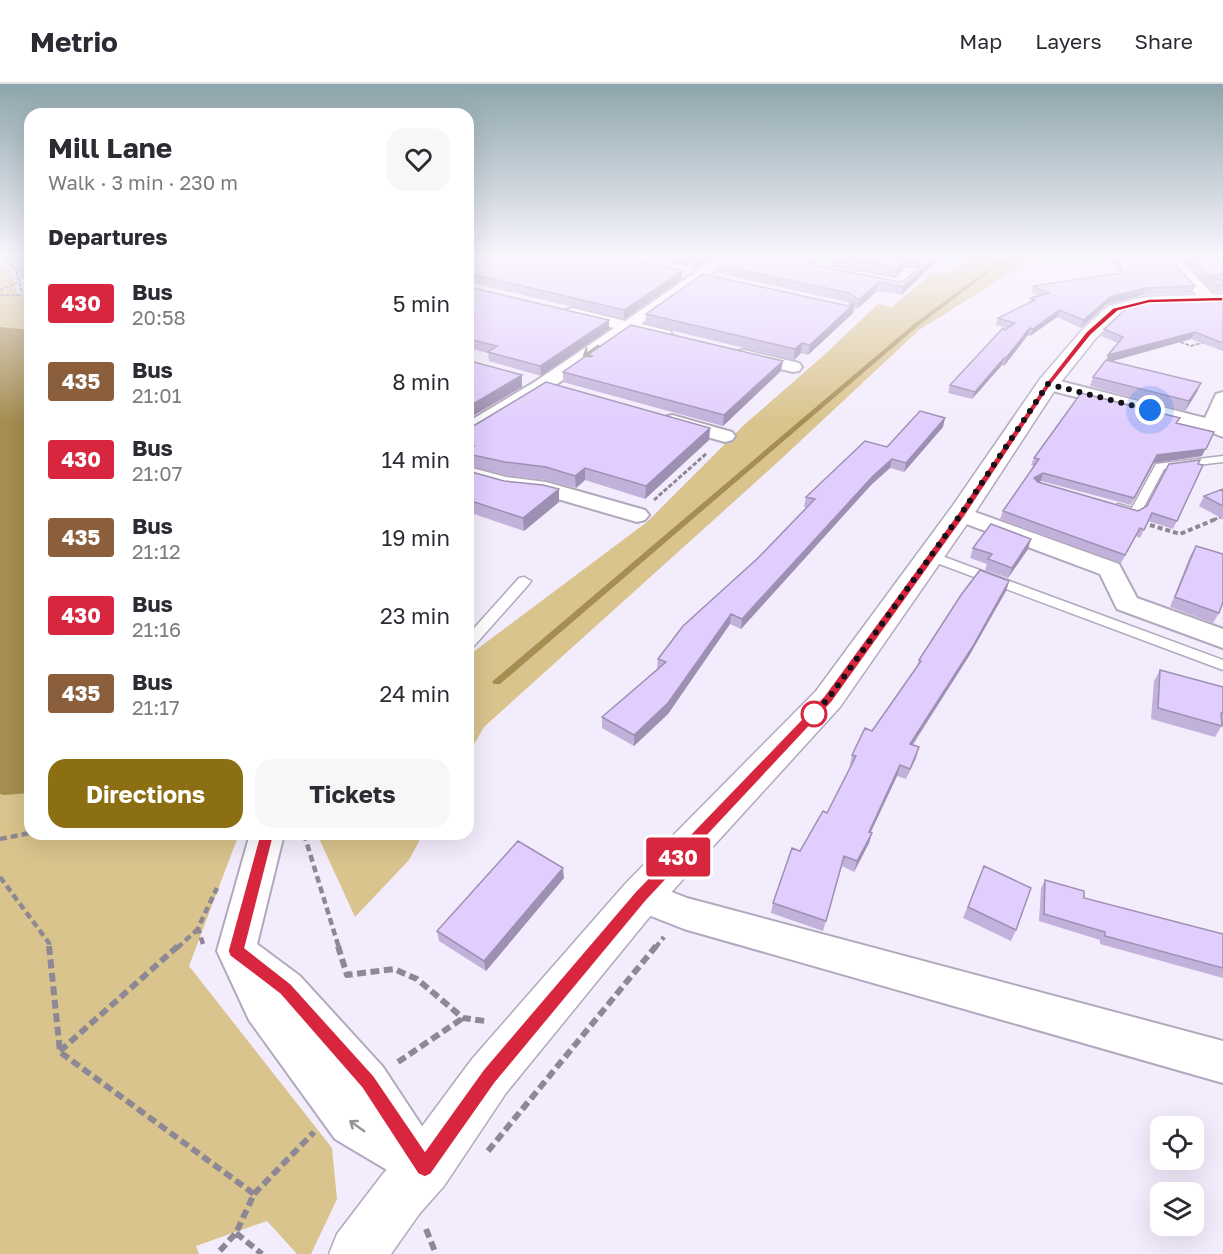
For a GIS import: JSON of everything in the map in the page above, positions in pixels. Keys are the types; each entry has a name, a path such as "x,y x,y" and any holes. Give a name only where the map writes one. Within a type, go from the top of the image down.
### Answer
{"street":[{"path":"572,313 680,339"},
{"path":"474,409 521,379 549,381 609,322 622,313"},
{"path":"474,427 549,381 644,313"},
{"path":"357,1254 401,1194 425,1167 489,1076 641,896 828,699 961,514 1048,384 1089,334 1112,313"},
{"path":"725,350 793,367"},
{"path":"1048,384 1217,429 1223,399"},
{"path":"649,415 725,436"},
{"path":"474,476 505,484 546,489 637,515"},
{"path":"961,514 1110,569 1126,603 1223,639"},
{"path":"265,840 236,951 262,1007 351,1123 425,1167"},
{"path":"641,896 684,913 1223,1062"}],"lane":[{"path":"1103,504 1135,513 1160,466 1223,459"},
{"path":"931,556 1223,665"},
{"path":"474,637 524,580"}],"path":[{"path":"1172,339 1191,346 1212,340"},
{"path":"637,515 725,436"},
{"path":"1135,513 1146,524 1180,534 1223,516"},
{"path":"0,839 24,834"},
{"path":"306,840 348,975 394,969 417,979 463,1018 530,1027"},
{"path":"0,877 49,943 60,1052 254,1194 236,1233 217,1254"},
{"path":"486,1154 684,913"},
{"path":"60,1052 198,928"},
{"path":"433,1219 425,1228 436,1254"},
{"path":"236,1233 262,1254"}],"shaded area":[{"path":"0,313 24,313 24,840 237,840 189,966 332,1148 337,1199 311,1254 297,1254 267,1221 196,1246 199,1254 0,1254"},
{"path":"869,313 947,313 919,330 779,461 484,727 474,744 474,652 647,522 744,425"},
{"path":"0,327 24,329 24,793 0,794"},
{"path":"320,840 420,840 409,860 355,917"}],"building":[{"path":"474,313 577,313 609,320 540,366 488,352 497,346 474,340"},
{"path":"845,313 810,345 802,343 795,349 646,314"},
{"path":"1009,313 1055,313 1033,329 1030,328 975,392 950,385 1003,328 1005,330 1015,323 998,318"},
{"path":"1066,313 1092,313 1084,320"},
{"path":"1122,313 1223,313 1223,343 1195,332 1108,355 1123,337 1104,329"},
{"path":"631,325 783,361 724,415 563,372"},
{"path":"1106,360 1201,383 1189,401 1093,377"},
{"path":"474,362 522,375 474,403"},
{"path":"546,382 710,428 646,486 585,468 575,476 546,467 474,455 475,425"},
{"path":"1081,393 1180,418 1176,423 1214,432 1206,449 1157,455 1134,498 1043,473 1034,478 1038,482 1138,511 1147,506 1169,464 1200,460 1198,464 1203,465 1177,521 1152,513 1144,530 1140,528 1125,555 1003,511 1039,459 1034,458"},
{"path":"920,411 945,418 906,463 892,459 873,476 742,619 731,614 668,703 634,735 602,717 666,662 658,659 683,626 758,558 815,499 806,497 865,441 887,447"},
{"path":"474,473 504,481 559,489 523,518 474,502"},
{"path":"1223,489 1223,506 1204,496"},
{"path":"991,524 1031,539 1012,568 988,559 992,554 973,548"},
{"path":"1196,546 1223,554 1223,602 1219,613 1175,597"},
{"path":"980,570 1009,581 973,646 910,744 919,747 910,769 900,765 869,832 872,833 857,861 844,856 826,921 773,903 792,848 800,851 823,811 827,813 856,756 852,755 865,728 872,731 921,661 919,660 961,595"},
{"path":"1160,670 1223,687 1222,726 1158,708"},
{"path":"518,841 563,868 484,961 437,931"},
{"path":"984,866 1031,888 1016,930 968,907"},
{"path":"1045,880 1084,891 1084,898 1223,934 1223,968 1105,936 1105,932 1044,914"}],"waterway":[{"path":"497,682 933,313"}],"bus line":[{"name":"430","path":"265,840 236,951 286,989 368,1082 425,1167 489,1076 641,896 828,699 961,514 1048,384 1089,334 1112,313"}],"route":[{"path":"814,714 812,716 828,699 961,514 1048,384 1150,410"}]}
